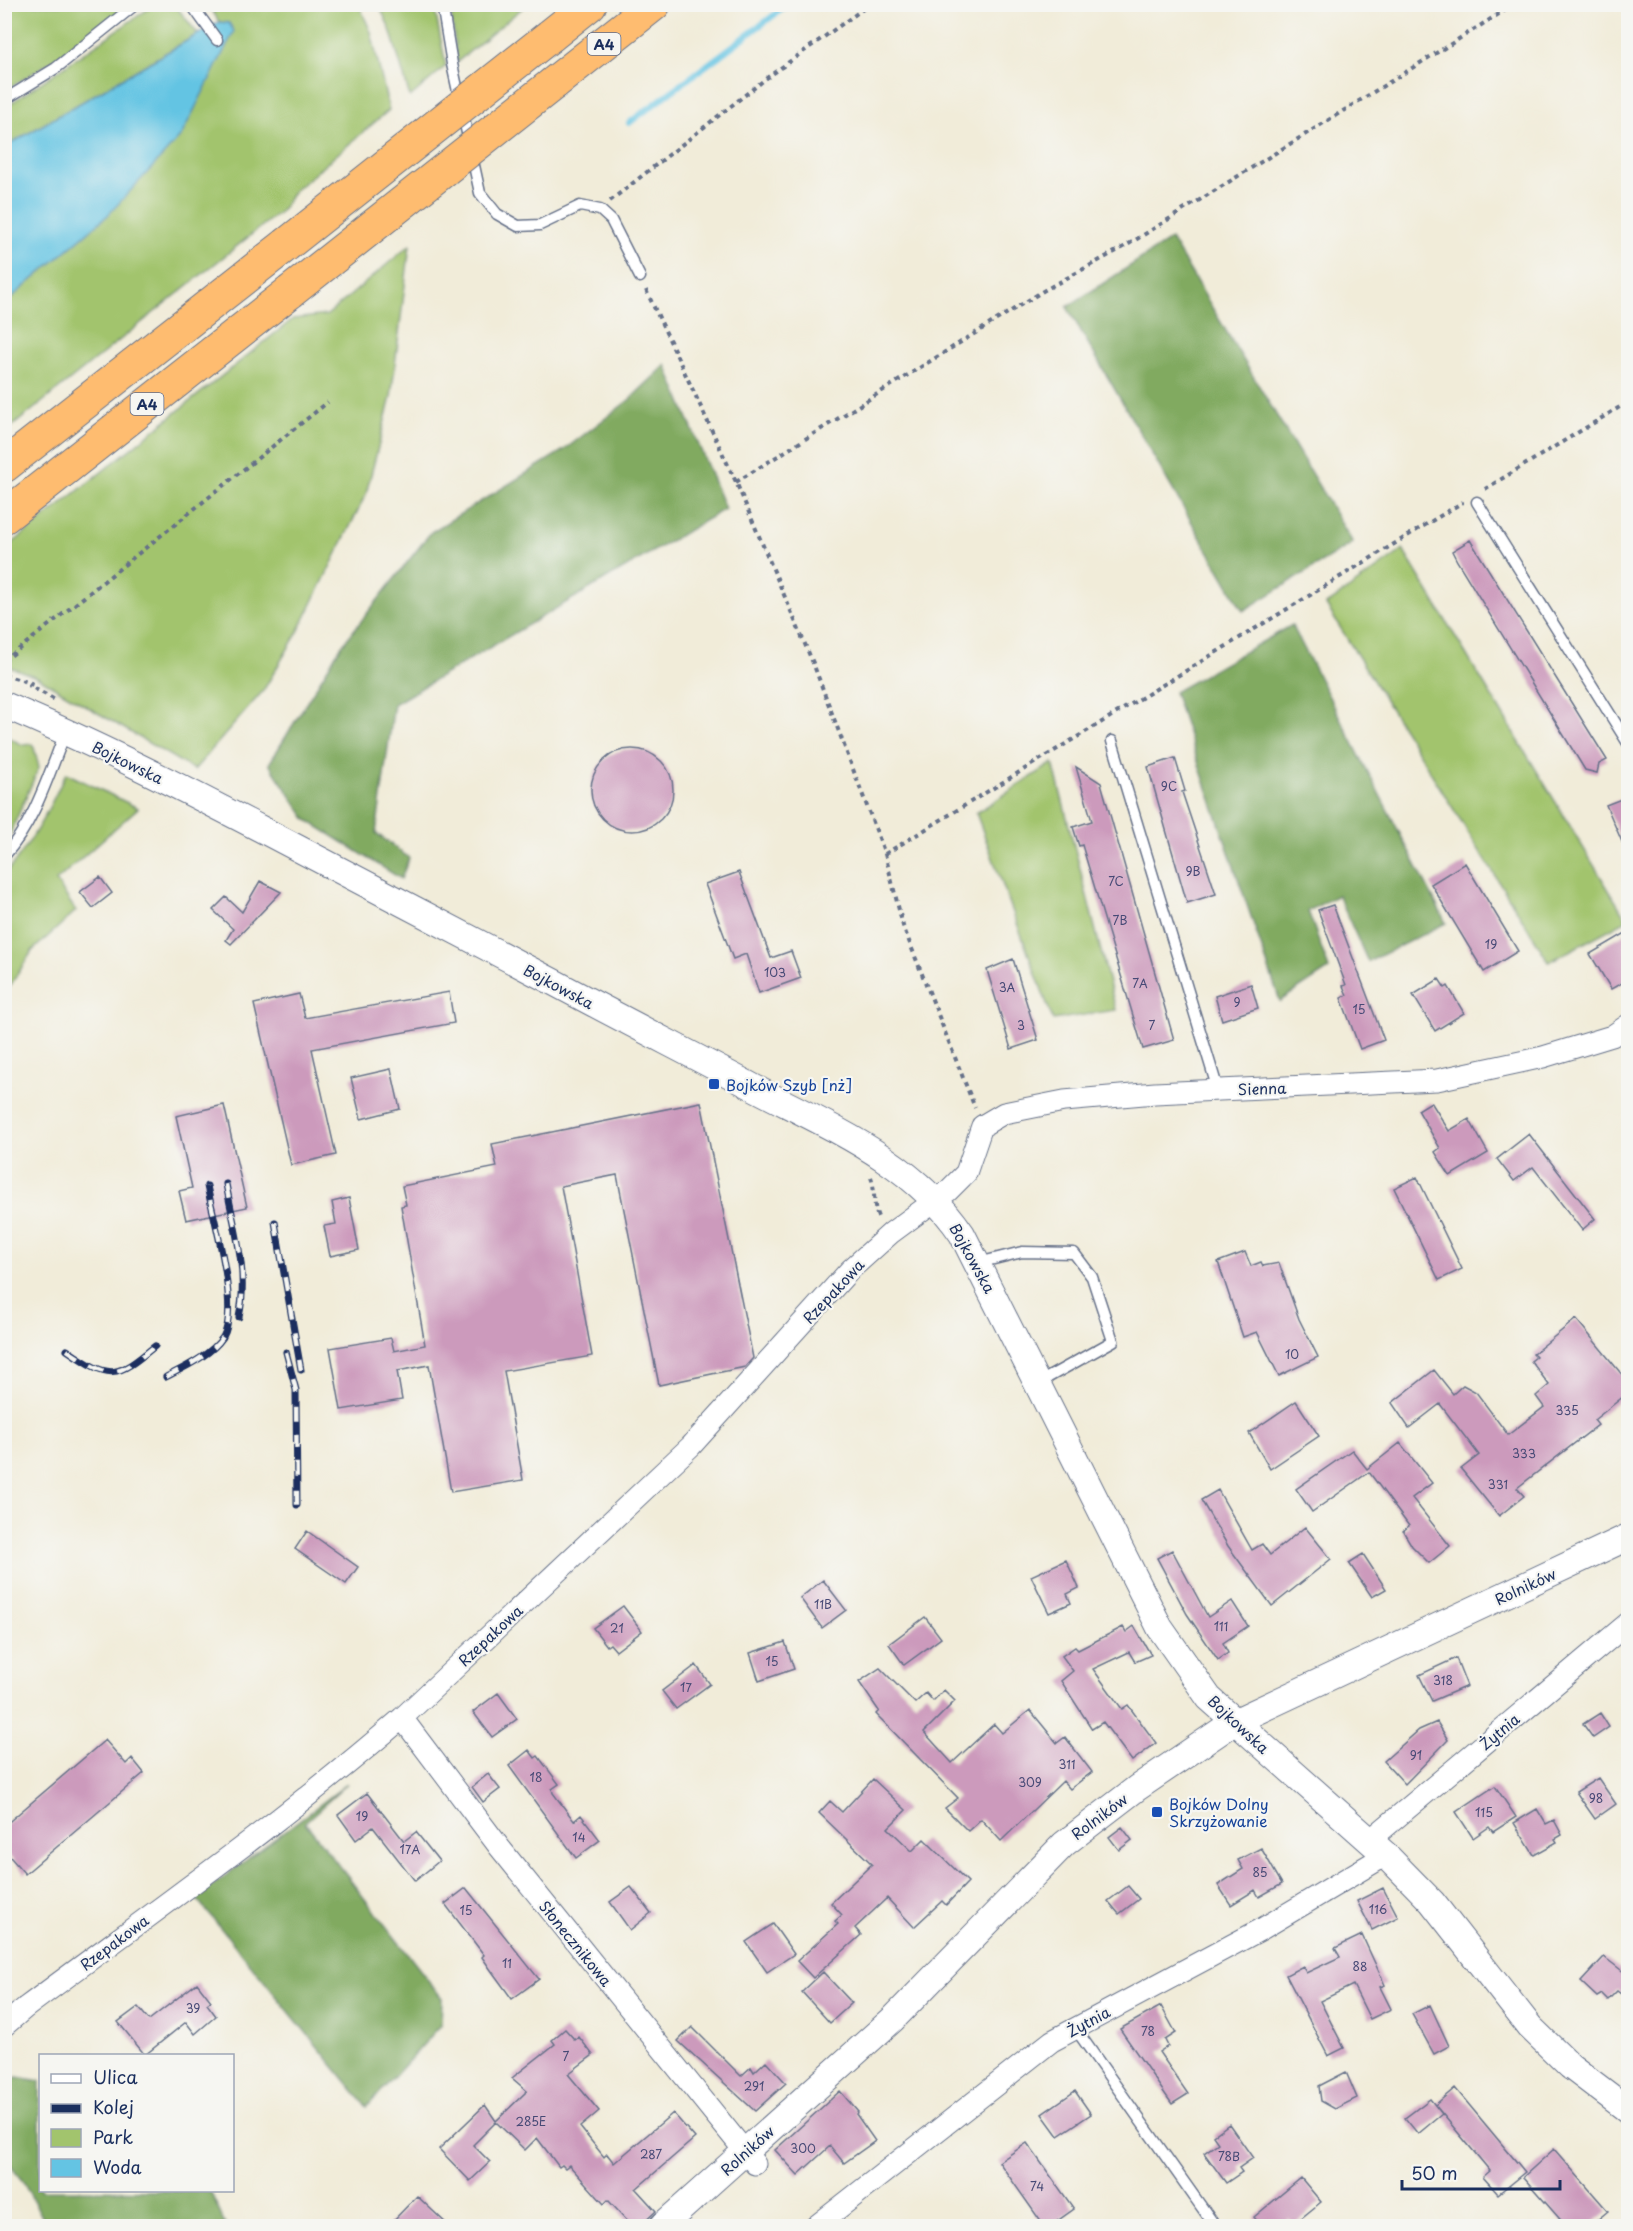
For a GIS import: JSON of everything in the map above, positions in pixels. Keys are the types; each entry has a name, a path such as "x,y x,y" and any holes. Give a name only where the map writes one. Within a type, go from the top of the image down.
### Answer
{"highway":[{"name":"A4","path":"4,466 590,4"},
{"name":"A4","path":"4,517 654,4"}],"street":[{"name":"Bojkowska","path":"4,705 66,731 184,789 861,1143 902,1169 937,1202 956,1226 1160,1628 1209,1698 1378,1848 1432,1902 1530,2027 1570,2066 1629,2110"},
{"name":"Sienna","path":"982,1126 1004,1113 1064,1101 1218,1090 1437,1080 1543,1057 1612,1036 1629,1025"},
{"path":"937,1202 966,1173 982,1126"},
{"name":"Rzepakowa","path":"4,2026 268,1826 357,1757 402,1718 691,1446 850,1270 891,1233 937,1202"},
{"name":"Rolników","path":"662,2226 750,2158 893,2019 1064,1844 1137,1788 1234,1722 1629,1537"},
{"name":"Żytnia","path":"816,2226 1052,2041 1260,1930 1378,1848 1629,1623"},
{"name":"Słonecznikowa","path":"402,1718 500,1848 750,2158"}],"lane":[{"path":"4,100 56,68 136,4"},
{"path":"191,4 217,40"},
{"path":"442,4 452,64 480,193 497,214 518,226 540,225 580,206 600,210 611,220 640,277"},
{"path":"1476,499 1629,743"},
{"path":"4,856 15,844 34,809 66,731"},
{"path":"1112,741 1218,1090"},
{"path":"977,1264 1022,1252 1074,1253 1092,1277 1113,1341 1036,1383"},
{"path":"1075,2028 1215,2226"}],"path":[{"path":"600,210 768,77 870,4"},
{"path":"736,482 1043,291 1124,247 1515,4"},
{"path":"640,277 736,482 813,663 885,854 903,926 982,1126"},
{"path":"4,662 328,402"},
{"path":"1476,499 1629,402"},
{"path":"885,854 1465,501"},
{"path":"4,675 31,683 30,686"}],"green space":[{"path":"450,4 526,5 457,62"},
{"path":"5,5 131,5 60,56 5,91"},
{"path":"154,5 175,5 198,34 5,147 4,108"},
{"path":"209,5 359,5 371,32 389,110 293,192 282,210 5,432 5,303 108,215 229,23 219,22"},
{"path":"379,5 434,5 446,66 410,97 390,29"},
{"path":"1171,239 1353,543 1243,611 1067,307"},
{"path":"410,245 391,397 366,494 298,632 263,691 194,770 39,678 5,665 5,549 293,319 327,315"},
{"path":"666,365 725,509 394,704 376,833 409,858 401,879 307,820 269,764 340,648 431,532 564,450 629,400"},
{"path":"1403,550 1627,920 1549,962 1326,605"},
{"path":"1292,625 1446,923 1368,962 1338,895 1308,911 1329,969 1280,1001 1174,692"},
{"path":"5,736 23,745 33,744 39,767 5,841"},
{"path":"1053,763 1116,1010 1053,1020 976,813"},
{"path":"66,773 138,808 56,881 76,911 32,951 5,994 5,874 39,826"},
{"path":"347,1784 305,1822 442,1998 441,2025 367,2107 196,1898"},
{"path":"17,2077 39,2081 39,2192 210,2192 226,2226 47,2226 24,2183 5,2159 5,2080"}],"water":[{"path":"219,22 229,23 234,31 181,136 108,215 5,303 5,147"}],"building":[{"path":"1470,540 1607,760 1599,764 1597,773 1585,770 1457,561 1452,551"},
{"path":"632,749 648,752 661,761 670,774 673,790 670,806 661,819 648,828 632,831 616,828 603,819 594,806 591,790 594,774 603,761 616,752"},
{"path":"1175,758 1185,791 1182,792 1216,894 1187,903 1148,767"},
{"path":"1076,767 1101,783 1174,1040 1143,1049 1082,845 1079,846 1073,827 1092,821"},
{"path":"1629,796 1629,858 1606,805"},
{"path":"1465,863 1518,951 1484,972 1431,884"},
{"path":"739,872 771,958 791,951 801,978 759,993 746,954 733,959 705,884"},
{"path":"100,877 112,893 93,908 80,892"},
{"path":"260,881 281,892 231,944 226,940 233,929 213,910 226,897 242,912"},
{"path":"1333,905 1384,1040 1360,1049 1341,998 1347,995 1343,986 1346,985 1318,910"},
{"path":"1629,931 1629,979 1611,989 1590,954"},
{"path":"1013,959 1038,1040 1011,1049 987,970"},
{"path":"1439,979 1445,988 1448,986 1464,1013 1435,1031 1413,995"},
{"path":"1251,984 1258,1008 1222,1020 1215,996"},
{"path":"449,992 454,1023 312,1049 336,1155 291,1165 254,1004 299,994 305,1018"},
{"path":"391,1069 400,1109 361,1119 351,1078"},
{"path":"701,1102 753,1358 745,1367 659,1385 617,1175 561,1186 592,1356 504,1371 523,1480 451,1492 429,1365 397,1371 402,1400 341,1410 330,1348 391,1338 394,1351 425,1345 401,1206 406,1205 402,1186 497,1167 492,1144"},
{"path":"1431,1102 1449,1131 1469,1119 1488,1153 1450,1176 1435,1152 1440,1148 1418,1110"},
{"path":"224,1105 247,1207 186,1220 179,1191 192,1188 176,1116"},
{"path":"1529,1134 1595,1219 1582,1230 1533,1167 1514,1181 1497,1159"},
{"path":"1417,1177 1462,1269 1439,1280 1394,1188"},
{"path":"349,1198 359,1250 330,1256 324,1226 336,1224 332,1202"},
{"path":"1245,1252 1251,1266 1261,1262 1263,1266 1279,1263 1299,1319 1318,1357 1279,1376 1257,1332 1243,1337 1218,1262"},
{"path":"1576,1319 1629,1383 1629,1392 1594,1420 1598,1425 1517,1488 1524,1496 1499,1516 1461,1469 1479,1455 1440,1404 1409,1428 1392,1403 1434,1370 1453,1394 1463,1385 1476,1392 1508,1435 1544,1407 1536,1396 1549,1385 1531,1361 1536,1357 1533,1354"},
{"path":"1296,1401 1319,1436 1270,1469 1249,1433"},
{"path":"1400,1443 1432,1483 1412,1498 1450,1546 1429,1563 1412,1546 1403,1531 1409,1526 1369,1472 1312,1512 1296,1489 1352,1450 1367,1469"},
{"path":"1218,1490 1252,1550 1262,1544 1270,1555 1305,1527 1331,1559 1272,1606 1228,1546 1201,1500"},
{"path":"307,1531 358,1567 346,1584 295,1549"},
{"path":"1172,1550 1208,1617 1232,1601 1248,1626 1223,1643 1228,1653 1218,1660 1187,1614 1157,1558"},
{"path":"1363,1554 1386,1589 1372,1597 1349,1563"},
{"path":"1066,1560 1079,1588 1067,1594 1071,1603 1049,1613 1031,1576"},
{"path":"823,1580 846,1610 822,1628 800,1598"},
{"path":"623,1606 642,1631 616,1651 610,1644 607,1646 593,1628"},
{"path":"925,1617 941,1638 904,1665 889,1644"},
{"path":"1134,1626 1151,1655 1135,1662 1129,1652 1093,1669 1122,1709 1128,1705 1156,1743 1132,1761 1103,1722 1092,1729 1061,1681 1073,1671 1062,1656 1075,1647 1078,1650 1123,1627 1126,1632"},
{"path":"785,1642 794,1669 759,1681 750,1653"},
{"path":"1456,1658 1467,1686 1432,1701 1419,1675"},
{"path":"696,1665 710,1684 676,1709 662,1691"},
{"path":"880,1668 915,1703 926,1693 933,1701 944,1690 955,1701 924,1732 952,1763 994,1724 1002,1733 1030,1710 1057,1743 1065,1737 1092,1772 1070,1789 1063,1781 1001,1841 981,1819 968,1831 945,1808 958,1798 876,1714 879,1711 859,1682"},
{"path":"498,1693 517,1719 492,1737 473,1712"},
{"path":"1600,1713 1609,1727 1593,1738 1583,1724"},
{"path":"1437,1722 1448,1740 1405,1784 1384,1761 1419,1730"},
{"path":"105,1740 126,1764 132,1758 144,1773 25,1874 4,1850 4,1826"},
{"path":"529,1750 535,1758 538,1756 559,1784 552,1789 553,1793 574,1821 581,1815 600,1840 576,1858 509,1766"},
{"path":"488,1774 500,1789 483,1802 472,1787"},
{"path":"1598,1778 1616,1804 1595,1819 1576,1792"},
{"path":"873,1779 906,1810 888,1828 912,1851 924,1839 968,1882 946,1905 942,1901 914,1927 887,1898 855,1928 861,1935 813,1978 797,1961 838,1924 835,1921 842,1915 831,1903 872,1864 819,1813 830,1801 842,1812"},
{"path":"1495,1786 1516,1817 1493,1832 1489,1827 1473,1838 1456,1812"},
{"path":"367,1793 404,1841 416,1832 439,1861 415,1881 373,1827 356,1840 338,1815"},
{"path":"1537,1809 1546,1824 1554,1820 1562,1835 1555,1839 1557,1842 1534,1855 1514,1823"},
{"path":"1122,1827 1132,1840 1119,1850 1109,1837"},
{"path":"1261,1848 1282,1884 1259,1897 1255,1890 1231,1905 1218,1885 1243,1869 1238,1860"},
{"path":"1128,1886 1139,1899 1119,1914 1108,1901"},
{"path":"631,1887 651,1913 630,1930 610,1902"},
{"path":"466,1888 539,1979 512,1999 482,1957 484,1955 445,1904"},
{"path":"1383,1888 1398,1917 1372,1930 1357,1901"},
{"path":"773,1924 794,1954 767,1972 746,1942"},
{"path":"1362,1935 1385,1985 1380,1987 1391,2009 1370,2019 1353,1985 1320,2001 1344,2048 1328,2056 1286,1975 1303,1966 1306,1973 1340,1957 1335,1948"},
{"path":"1604,1957 1629,1976 1629,1986 1621,1994 1617,1991 1608,2000 1602,1994 1597,1997 1581,1982"},
{"path":"823,1972 852,2003 830,2023 802,1992"},
{"path":"197,1983 211,2001 207,2004 216,2016 195,2034 186,2022 144,2054 118,2022 138,2007 149,2020"},
{"path":"1430,2005 1449,2046 1434,2054 1412,2014"},
{"path":"1161,2006 1176,2033 1165,2040 1168,2046 1159,2052 1188,2094 1172,2104 1120,2029"},
{"path":"692,2027 741,2076 751,2067 754,2072 766,2061 786,2083 755,2111 678,2041"},
{"path":"565,2029 575,2040 579,2037 593,2055 568,2074 599,2111 580,2127 604,2157 607,2154 614,2163 673,2113 695,2138 636,2189 656,2211 640,2226 632,2226 608,2200 604,2204 569,2165 565,2168 562,2165 559,2167 537,2138 525,2150 496,2122 473,2145 490,2162 470,2181 439,2149 485,2105 496,2121 527,2091 512,2078 555,2044 552,2040"},
{"path":"1346,2072 1357,2098 1335,2109 1321,2101 1319,2086"},
{"path":"1455,2088 1525,2172 1498,2194 1483,2177 1490,2171 1435,2105"},
{"path":"840,2091 858,2112 856,2114 875,2141 844,2163 830,2146 798,2175 775,2150"},
{"path":"1075,2091 1091,2114 1058,2136 1042,2114"},
{"path":"1430,2099 1442,2114 1418,2134 1405,2118"},
{"path":"1229,2124 1253,2158 1239,2168 1242,2172 1226,2183 1204,2153 1218,2143 1213,2136"},
{"path":"1027,2143 1074,2209 1050,2226 1044,2226 999,2162"},
{"path":"1554,2149 1608,2211 1590,2226 1566,2226 1523,2177"},
{"path":"1301,2178 1321,2202 1294,2224 1289,2218 1278,2226 1261,2226 1254,2217"},
{"path":"417,2196 449,2226 388,2226"}],"waterway":[{"path":"629,123 789,4"}],"railway":[{"path":"226,1184 241,1267 242,1300 239,1317"},
{"path":"166,1377 212,1349 223,1337 227,1324 229,1306 224,1264 207,1186"},
{"path":"275,1222 301,1370"},
{"path":"67,1350 94,1367 112,1372 131,1365 155,1346"},
{"path":"286,1352 296,1390 297,1505"}],"place":[{"name":"Bojków Szyb [nż]","path":"714,1084"},
{"name":"Bojków Dolny Skrzyżowanie","path":"1157,1812"}]}
